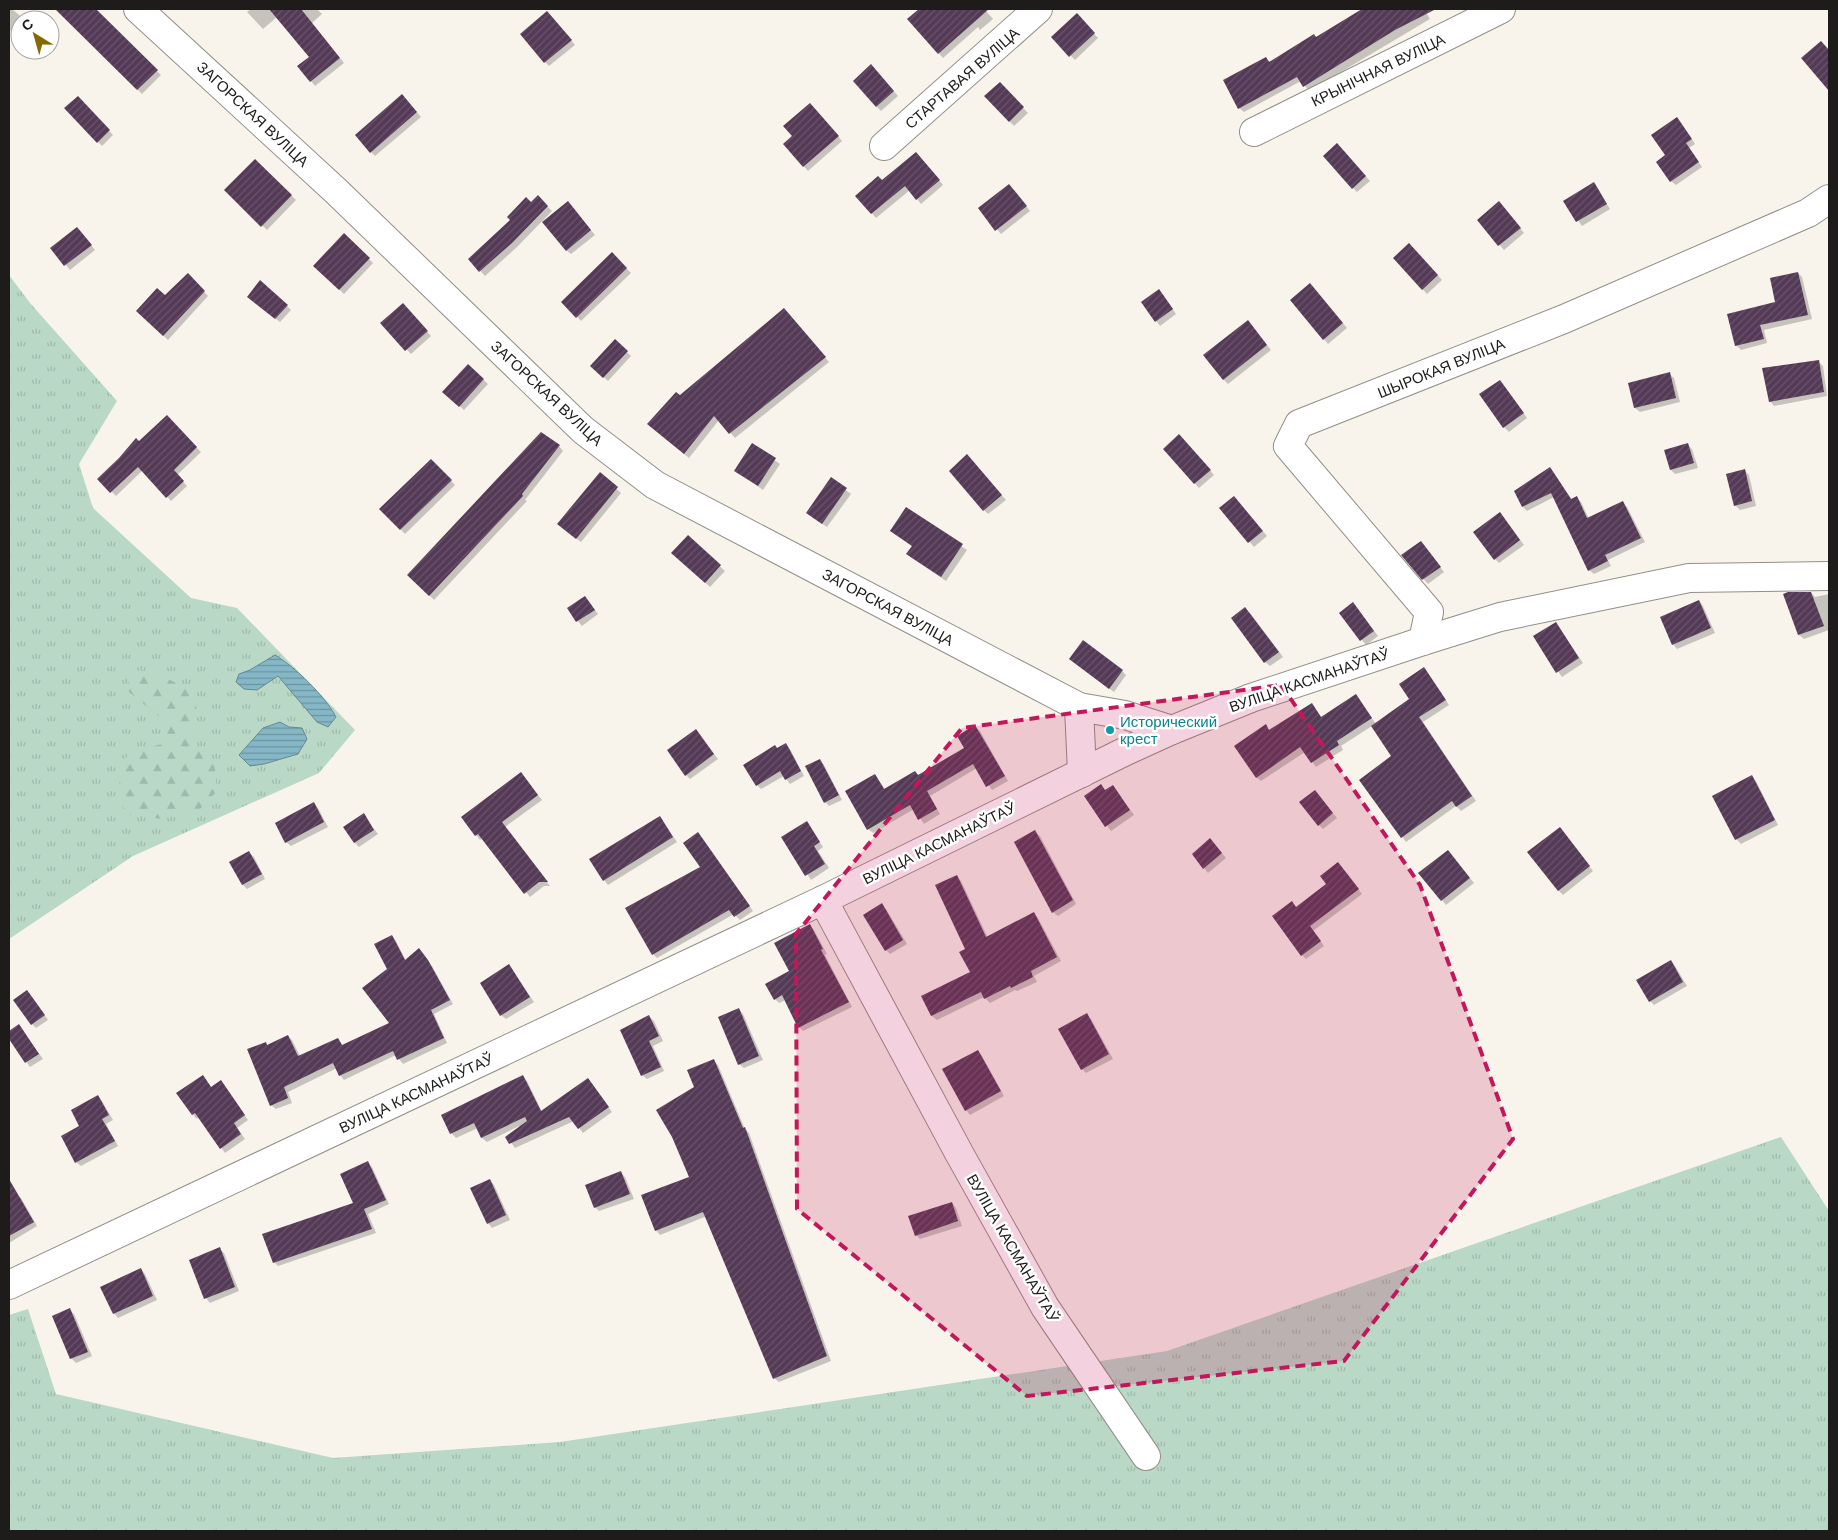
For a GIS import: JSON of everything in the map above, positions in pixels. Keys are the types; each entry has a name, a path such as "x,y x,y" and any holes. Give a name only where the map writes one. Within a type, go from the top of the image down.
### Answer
{"street":[{"name":"ЗАГОРСКАЯ ВУЛІЦА","path":"138,9 336,191 583,430 655,485 1079,707 1125,715 1172,730"},
{"name":"СТАРТАВАЯ ВУЛІЦА","path":"884,146 1038,9"},
{"name":"КРЫНІЧНАЯ ВУЛІЦА","path":"1254,132 1501,9"},
{"name":"ШЫРОКАЯ ВУЛІЦА","path":"1423,641 1429,612 1288,446 1299,424 1564,319 1808,213 1829,200"},
{"name":"ВУЛІЦА КАСМАНАЎТАЎ","path":"9,1285 823,900 1172,730 1251,698 1500,617 1689,578 1829,576"},
{"path":"1079,707 1082,773"},
{"name":"ВУЛІЦА КАСМАНАЎТАЎ","path":"823,900 1045,1308 1146,1456"}],"highlighted area":[{"path":"1281,685 1420,885 1513,1139 1344,1361 1027,1396 797,1209 796,934 962,728"}],"green space":[{"path":"9,275 30,303 117,401 79,464 93,508 191,598 237,608 355,730 319,773 133,856 9,939"},
{"path":"139,670 166,678 195,692 197,715 190,738 214,760 217,791 200,809 162,819 130,815 120,804 119,768 130,752 166,743 167,723 129,692 129,680"},
{"path":"1781,1137 1829,1211 1829,1531 9,1531 9,1315 28,1309 56,1394 333,1458 560,1442 1167,1351"}],"water":[{"path":"275,655 309,683 325,700 336,717 328,727 317,722 278,676 257,690 244,689 236,682 239,674 250,670"},
{"path":"280,722 289,727 302,728 307,739 298,754 250,766 239,755 263,728"}],"building":[{"path":"96,9 158,70 137,90 60,14 60,10 56,10"},
{"path":"269,9 301,9 340,58 310,82 297,66 309,57"},
{"path":"919,9 989,9 938,54 907,19"},
{"path":"1362,9 1436,9 1395,30 1303,87 1297,77 1238,109 1223,80 1266,57 1269,62 1314,34 1316,37"},
{"path":"547,11 572,40 544,63 520,34"},
{"path":"1077,13 1095,33 1069,57 1051,37"},
{"path":"1821,41 1829,50 1829,91 1801,58"},
{"path":"871,64 894,91 876,107 853,81"},
{"path":"1000,82 1024,107 1009,122 984,96"},
{"path":"402,94 417,112 370,153 355,135"},
{"path":"78,96 110,130 97,143 64,108"},
{"path":"810,103 839,136 803,167 783,144 792,136 783,126"},
{"path":"1677,117 1692,139 1686,143 1699,162 1670,182 1656,162 1665,155 1651,135"},
{"path":"1337,143 1366,176 1352,189 1323,156"},
{"path":"916,152 940,180 916,200 905,186 871,214 855,196 878,176 882,180"},
{"path":"255,159 292,195 261,227 224,190"},
{"path":"1594,182 1607,204 1576,222 1563,201"},
{"path":"1009,184 1027,206 995,231 978,208"},
{"path":"538,195 548,206 512,243 479,272 468,259 510,220 507,217 526,197 531,202"},
{"path":"568,201 591,230 566,251 542,222"},
{"path":"1499,201 1521,228 1498,246 1477,220"},
{"path":"77,227 92,245 64,266 50,248"},
{"path":"344,233 370,258 339,290 313,266"},
{"path":"1409,243 1438,275 1422,290 1393,258"},
{"path":"612,252 627,268 576,318 561,302"},
{"path":"1798,272 1808,315 1760,325 1764,339 1735,346 1727,314 1775,302 1770,278"},
{"path":"188,273 205,291 163,336 136,311 157,288 165,295"},
{"path":"260,280 288,305 275,319 247,297"},
{"path":"1310,283 1343,323 1323,340 1290,300"},
{"path":"1159,289 1173,309 1155,322 1141,302"},
{"path":"403,303 428,331 405,351 380,323"},
{"path":"784,308 826,357 729,434 714,416 684,454 647,424 676,392 680,395"},
{"path":"1248,320 1267,345 1223,380 1203,355"},
{"path":"615,339 628,351 603,378 590,366"},
{"path":"1819,360 1824,392 1769,402 1762,368"},
{"path":"468,364 484,379 459,407 442,392"},
{"path":"1670,372 1676,398 1634,408 1628,383"},
{"path":"1500,380 1524,413 1503,428 1479,394"},
{"path":"167,415 197,447 174,470 184,481 166,498 138,467 110,493 97,479 136,438 139,441"},
{"path":"541,432 560,445 522,494 523,496 429,596 407,575"},
{"path":"1179,434 1211,470 1194,484 1163,449"},
{"path":"752,443 776,458 758,486 734,471"},
{"path":"1688,443 1694,463 1670,470 1664,450"},
{"path":"967,454 1002,495 983,511 949,471"},
{"path":"431,459 452,480 400,530 379,509"},
{"path":"1550,467 1571,499 1577,496 1587,518 1623,501 1641,538 1605,555 1608,561 1588,571 1551,493 1522,507 1514,491"},
{"path":"1745,469 1752,501 1734,506 1726,474"},
{"path":"600,472 618,487 576,539 557,524"},
{"path":"831,477 847,488 822,524 806,513"},
{"path":"1234,496 1263,531 1248,543 1219,508"},
{"path":"906,507 963,544 941,577 906,554 912,546 890,531"},
{"path":"1500,512 1520,540 1494,560 1473,532"},
{"path":"688,535 721,565 705,583 671,553"},
{"path":"1421,541 1441,567 1422,580 1401,555"},
{"path":"1788,592 1811,592 1824,626 1798,635 1783,594"},
{"path":"585,596 595,610 576,622 567,608"},
{"path":"1699,600 1711,628 1672,645 1660,617"},
{"path":"1353,602 1374,631 1360,641 1339,613"},
{"path":"1245,607 1279,652 1264,663 1231,618"},
{"path":"1556,622 1579,658 1556,673 1533,636"},
{"path":"1083,640 1123,670 1109,689 1069,659"},
{"path":"1424,667 1446,700 1419,717 1472,796 1456,807 1452,801 1401,838 1359,780 1391,756 1371,726 1409,699 1399,684"},
{"path":"1356,694 1372,718 1337,741 1339,745 1311,763 1300,747 1256,778 1234,746 1266,724 1269,730 1312,703 1321,717"},
{"path":"975,725 1005,776 986,787 973,764 927,791 937,809 918,820 910,805 867,830 845,791 875,774 884,789 915,771 918,775 964,748 957,736"},
{"path":"696,729 714,754 685,776 667,750"},
{"path":"786,743 801,771 785,780 780,771 756,786 743,765 775,745 777,748"},
{"path":"820,759 839,795 824,803 805,766"},
{"path":"521,772 538,795 502,822 548,882 539,882 524,894 478,834 475,836 461,817"},
{"path":"1752,775 1775,820 1735,840 1712,796"},
{"path":"1101,784 1105,790 1113,785 1130,810 1105,827 1084,796"},
{"path":"1315,790 1333,813 1318,826 1299,802"},
{"path":"314,802 324,822 285,843 275,823"},
{"path":"364,813 374,830 354,843 343,827"},
{"path":"660,816 673,837 603,881 589,859"},
{"path":"807,821 820,842 814,846 825,864 805,876 781,837"},
{"path":"1560,827 1590,866 1558,891 1527,852"},
{"path":"1035,830 1073,900 1052,913 1014,842"},
{"path":"698,832 750,906 734,917 729,910 652,955 625,908 700,867 683,843"},
{"path":"1210,838 1222,853 1203,869 1192,854"},
{"path":"1448,850 1470,878 1441,901 1418,873"},
{"path":"249,851 262,874 242,885 229,862"},
{"path":"1338,862 1359,889 1310,926 1321,941 1301,956 1272,916 1292,901 1296,907 1326,884 1320,876"},
{"path":"957,875 986,937 1034,912 1057,957 1031,971 1033,977 1011,988 1010,986 984,999 981,992 931,1016 921,996 970,972 959,952 965,949 935,885"},
{"path":"882,903 903,940 885,951 863,915"},
{"path":"810,924 823,949 821,950 849,1002 798,1028 782,995 774,1000 765,984 789,971 774,943"},
{"path":"392,935 405,960 419,948 428,960 450,1000 431,1010 444,1038 397,1060 393,1051 339,1076 333,1063 284,1087 288,1098 270,1106 247,1049 266,1042 267,1045 288,1035 298,1056 338,1038 342,1045 389,1023 362,988 387,969 374,944"},
{"path":"1671,960 1683,982 1649,1002 1636,980"},
{"path":"509,964 530,997 500,1016 480,983"},
{"path":"27,990 45,1015 31,1025 13,1000"},
{"path":"739,1008 759,1056 738,1065 718,1017"},
{"path":"1087,1013 1109,1054 1081,1070 1058,1029"},
{"path":"649,1015 659,1036 649,1041 661,1067 641,1076 620,1030"},
{"path":"19,1024 39,1054 25,1063 9,1039 9,1031"},
{"path":"978,1050 1001,1091 965,1111 942,1069"},
{"path":"714,1059 743,1128 745,1127 827,1356 773,1379 703,1212 655,1231 641,1195 689,1177 672,1137 656,1110 694,1087 687,1070"},
{"path":"203,1075 211,1087 221,1080 245,1115 234,1123 241,1134 220,1149 195,1113 192,1115 176,1093"},
{"path":"523,1075 541,1111 588,1078 609,1107 578,1129 569,1117 509,1144 505,1137 527,1121 525,1117 481,1138 474,1123 450,1134 441,1115"},
{"path":"98,1095 109,1115 102,1119 115,1141 75,1163 61,1136 79,1126 71,1110"},
{"path":"368,1161 386,1200 364,1209 372,1229 273,1263 262,1234 353,1203 340,1174"},
{"path":"621,1171 630,1194 594,1208 585,1185"},
{"path":"9,1179 34,1222 9,1236"},
{"path":"490,1179 506,1215 487,1224 470,1188"},
{"path":"952,1202 958,1221 915,1236 908,1216"},
{"path":"220,1247 235,1287 204,1299 189,1260"},
{"path":"141,1268 153,1296 113,1314 100,1287"},
{"path":"70,1308 88,1352 70,1359 52,1316"}],"place":[{"name":"Исторический крест","path":"1110,730"}]}
